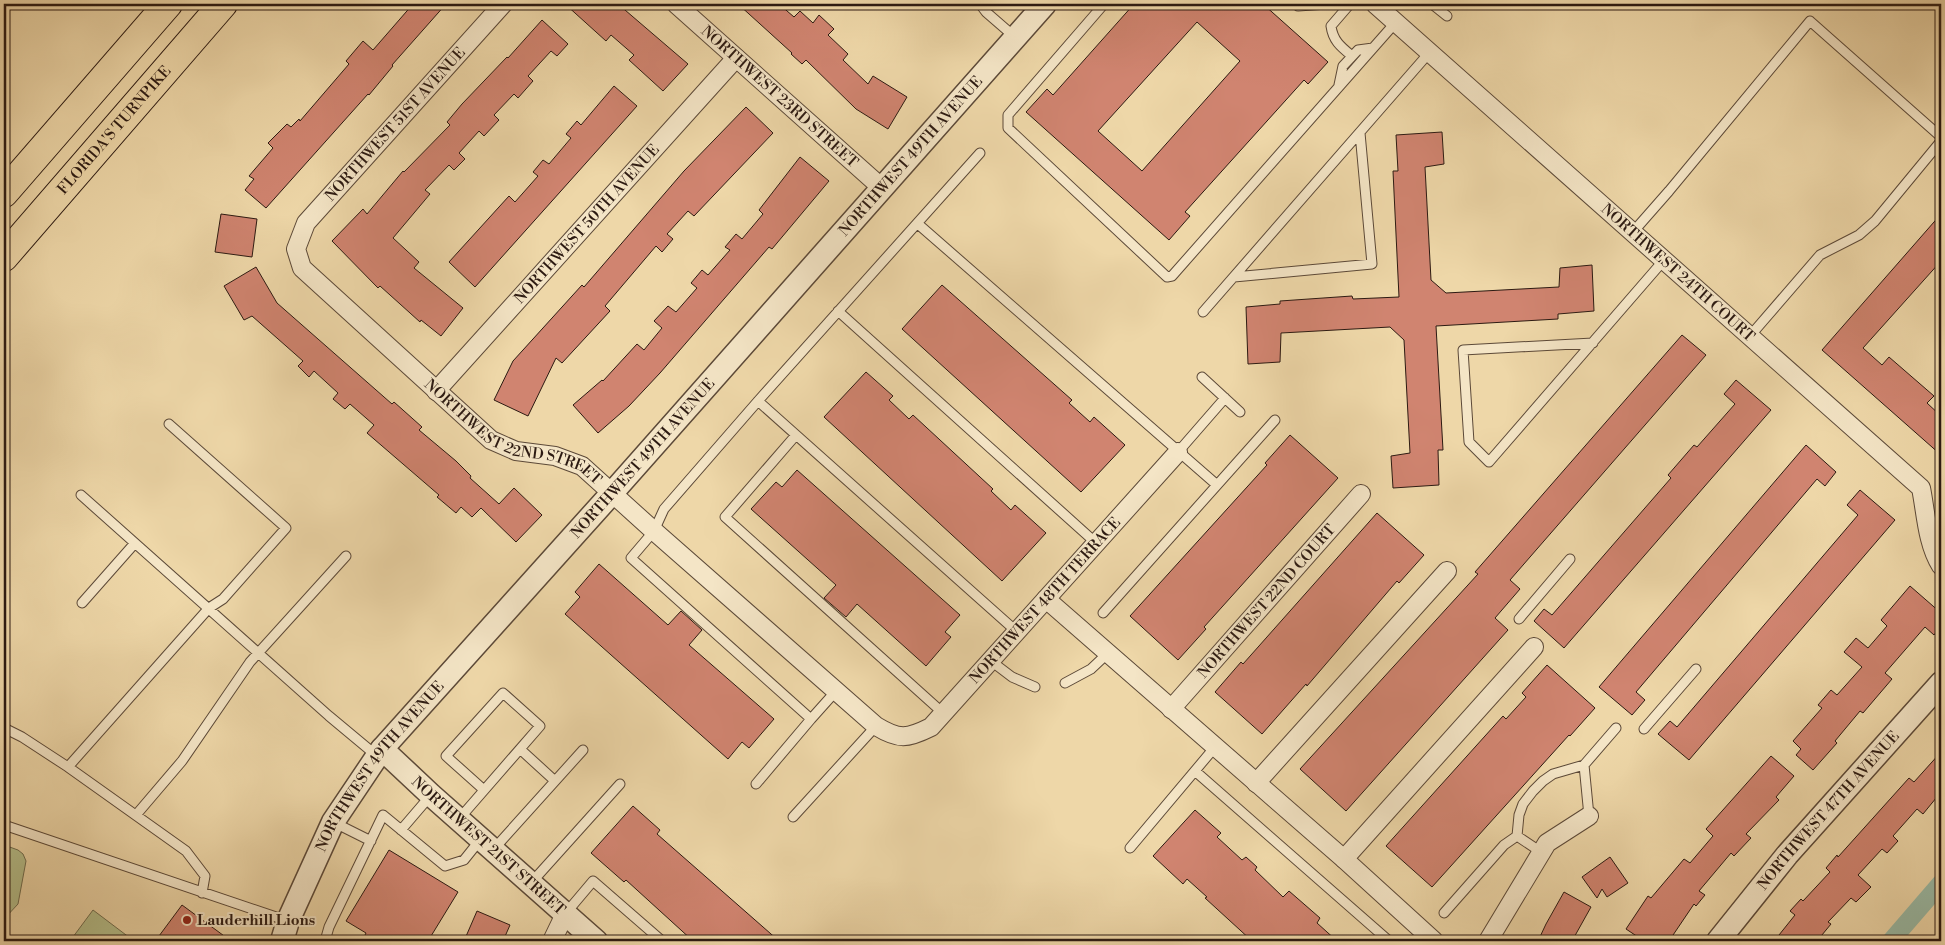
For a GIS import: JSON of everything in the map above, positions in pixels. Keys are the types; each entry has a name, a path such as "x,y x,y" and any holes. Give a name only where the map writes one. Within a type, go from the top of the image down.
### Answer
{"highway":[{"path":"4,193 168,4"},
{"name":"FLORIDA'S TURNPIKE","path":"4,257 223,4"}],"street":[{"name":"NORTHWEST 51ST AVENUE","path":"296,249 306,223 503,4"},
{"name":"NORTHWEST 23RD STREET","path":"676,4 882,188"},
{"name":"NORTHWEST 49TH AVENUE","path":"285,931 332,822 380,753 1046,4"},
{"name":"NORTHWEST 24TH COURT","path":"1382,6 1429,53 1922,488 1929,535 1941,566"},
{"name":"NORTHWEST 50TH AVENUE","path":"436,390 736,58"},
{"name":"NORTHWEST 22ND STREET","path":"296,249 302,268 491,440 516,451 555,456 582,466 876,726 890,734 903,738"},
{"name":"NORTHWEST 48TH TERRACE","path":"903,738 931,727 1178,452"},
{"name":"NORTHWEST 22ND COURT","path":"1171,709 1361,494"},
{"path":"1256,783 1447,571"},
{"path":"1046,599 1344,859 1433,941"},
{"path":"1344,859 1534,647"},
{"name":"NORTHWEST 47TH AVENUE","path":"1718,941 1786,855 1941,682"},
{"name":"NORTHWEST 21ST STREET","path":"380,753 459,819 596,941"},
{"path":"1488,941 1547,843 1589,816"},
{"path":"552,941 565,914"}],"lane":[{"path":"980,4 986,12 1016,38"},
{"path":"1104,4 1008,116 1008,128 1167,277 1172,276 1396,22"},
{"path":"1296,4 1298,6 1327,4"},
{"path":"1350,4 1331,26 1336,42 1352,56"},
{"path":"1432,4 1446,16"},
{"path":"1633,232 1810,21 1941,137"},
{"path":"1339,88 1343,66 1358,50 1373,48"},
{"path":"1203,312 1429,53"},
{"path":"1234,277 1372,264 1360,134"},
{"path":"1750,336 1820,255 1859,235 1875,221 1941,141"},
{"path":"811,719 631,558 654,531 664,509 980,153"},
{"path":"918,224 1217,486"},
{"path":"1593,343 1463,350 1468,442 1489,462 1593,343 1664,260"},
{"path":"838,311 1096,543"},
{"path":"1202,377 1240,412"},
{"path":"1178,452 1225,398"},
{"path":"758,401 1017,632"},
{"path":"1104,613 1275,420"},
{"path":"68,767 209,608 223,598 286,528 169,424"},
{"path":"796,435 725,517 943,713"},
{"path":"82,495 329,716 380,753"},
{"path":"82,603 135,543"},
{"path":"136,816 182,761 250,662 346,556"},
{"path":"1519,619 1570,559"},
{"path":"1065,684 1092,669 1108,653"},
{"path":"991,661 1012,678 1035,687"},
{"path":"1644,729 1696,670"},
{"path":"756,784 836,691"},
{"path":"459,819 540,726 503,693 446,756 484,790"},
{"path":"793,817 876,726"},
{"path":"4,728 22,737 68,767 186,851 205,876 202,893"},
{"path":"1517,836 1518,815 1523,804 1533,791 1553,774 1584,765 1616,728"},
{"path":"1130,848 1215,747"},
{"path":"520,749 555,781"},
{"path":"326,941 329,927 383,815 444,866 464,860 487,845 555,781 583,750"},
{"path":"1584,765 1589,816"},
{"path":"1195,771 1389,941"},
{"path":"530,883 620,784"},
{"path":"401,830 431,795"},
{"path":"332,822 371,841"},
{"path":"4,825 202,893 285,931"},
{"path":"1517,836 1541,852"},
{"path":"1444,913 1504,845 1517,836"},
{"path":"565,914 593,882 662,941"}],"green space":[{"path":"4,845 18,850 23,854 26,861 18,904 4,919"},
{"path":"93,910 134,941 70,941"}],"building":[{"path":"413,4 446,4 392,65 369,95 266,208 245,190 254,179 249,176 273,148 268,143 287,124 291,127 299,119 300,121 349,64 346,61 363,41 373,50"},
{"path":"565,4 618,4 688,64 663,91 629,60 634,55 611,35 606,41"},
{"path":"738,4 779,4 794,17 800,11 813,23 819,15 834,29 828,35 848,54 843,60 868,84 873,76 907,97 888,129 856,109 806,60 802,64"},
{"path":"1134,4 1263,4 1328,62 1308,84 1304,80 1185,212 1190,216 1169,240 1026,112 1047,89 1053,95","holes":["1197,22 1240,61 1142,171 1098,131"]},
{"path":"542,20 568,44 557,56 551,51 528,76 533,81 518,98 514,94 494,115 499,120 484,136 479,131 459,153 465,159 454,170 449,165 425,190 430,194 393,238 419,262 414,268 463,308 441,336 421,320 420,322 380,286 378,288 332,241 363,209 367,214 403,171 450,125 447,122 462,104 508,58"},
{"path":"614,86 637,106 475,287 449,262 509,196 515,202 538,176 533,172 543,160 549,164 571,138 566,134 577,121 581,125"},
{"path":"746,107 773,133 694,216 688,211 667,234 673,239 662,252 656,246 605,306 610,311 562,363 556,358 528,416 494,400 513,361 582,285 584,287 684,171"},
{"path":"1442,132 1444,164 1425,167 1431,280 1446,293 1559,287 1560,268 1592,265 1594,311 1558,314 1558,319 1436,326 1443,450 1438,450 1439,485 1393,488 1391,456 1410,453 1404,340 1390,327 1281,333 1280,362 1248,364 1246,307 1280,304 1280,301 1352,296 1353,299 1399,297 1393,171 1398,171 1396,135"},
{"path":"800,157 829,181 772,249 769,247 660,373 629,406 598,433 573,405 603,381 637,344 644,350 662,328 654,321 668,306 676,312 697,288 691,283 702,270 708,275 730,250 725,247 736,234 742,239 763,214 759,210"},
{"path":"221,214 257,219 252,257 215,252"},
{"path":"1941,214 1941,261 1863,348 1882,365 1889,357 1934,396 1927,403 1941,416 1941,455 1822,350"},
{"path":"256,267 277,303 392,404 394,402 422,427 419,430 456,461 471,476 470,478 499,504 514,488 542,515 516,542 481,508 472,517 461,507 456,513 437,497 439,495 367,433 374,425 350,404 345,409 333,399 338,393 314,371 309,377 298,366 303,361 252,316 244,320 224,286"},
{"path":"942,285 1072,400 1069,403 1090,422 1094,417 1125,445 1081,492 902,329"},
{"path":"1682,335 1706,355 1510,580 1520,589 1495,618 1508,630 1346,811 1300,769 1478,574 1475,572"},
{"path":"866,372 893,396 889,400 909,419 913,415 993,489 991,491 1011,510 1015,505 1046,533 1002,581 824,417"},
{"path":"1736,380 1771,410 1564,648 1534,621 1544,609 1552,615 1671,478 1668,475 1694,445 1697,447 1735,404 1724,394"},
{"path":"1290,435 1338,478 1204,627 1206,629 1178,660 1130,616 1267,465 1265,463"},
{"path":"1806,445 1836,472 1825,486 1817,479 1636,692 1645,700 1632,715 1599,687"},
{"path":"797,470 960,615 945,632 951,637 926,666 857,604 846,617 824,598 836,585 751,509 776,482 782,487"},
{"path":"1860,490 1895,520 1689,760 1658,734 1670,721 1677,727 1858,515 1847,505"},
{"path":"1377,513 1424,555 1399,583 1397,581 1307,686 1306,684 1262,734 1215,692 1241,662 1243,664"},
{"path":"599,564 668,625 681,611 702,630 689,645 774,719 749,748 742,742 728,759 565,614 580,597 575,592"},
{"path":"1910,586 1941,613 1941,626 1934,635 1925,627 1885,673 1892,679 1863,713 1860,711 1835,741 1837,743 1813,770 1796,755 1801,749 1793,741 1822,708 1818,705 1831,690 1837,695 1862,667 1844,652 1856,638 1868,648 1887,626 1881,620"},
{"path":"1547,665 1595,708 1432,887 1386,846 1503,716 1506,719 1526,697 1522,693"},
{"path":"1941,752 1941,792 1923,814 1917,809 1893,836 1898,841 1887,853 1882,849 1858,875 1871,887 1856,902 1851,898 1828,922 1831,924 1817,941 1787,941 1779,935 1795,915 1790,911 1801,899 1803,901 1830,872 1826,868 1837,855 1838,857 1909,778 1914,782"},
{"path":"1771,756 1794,776 1776,797 1779,800 1746,834 1751,838 1734,856 1731,853 1699,891 1705,895 1696,906 1694,904 1669,941 1644,941 1626,929 1648,896 1651,898 1684,859 1690,863 1713,836 1706,829"},
{"path":"633,806 660,830 657,834 779,941 693,941 626,880 624,882 591,853"},
{"path":"1195,810 1221,833 1217,837 1242,860 1246,857 1257,867 1255,870 1283,897 1289,891 1320,918 1317,923 1337,941 1252,941 1187,879 1183,884 1153,856"},
{"path":"389,850 458,892 428,941 362,941 366,933 346,921"},
{"path":"1610,857 1628,883 1607,897 1602,889 1597,898 1582,877"},
{"path":"1564,892 1591,907 1572,941 1538,941 1546,924"},
{"name":"Lauderhill Lions","path":"182,905 231,941 166,941 159,936"},
{"path":"477,911 510,925 503,941 464,941"}],"waterway":[{"path":"1891,941 1941,883"}],"place":[{"name":"Lauderhill Lions","path":"187,920"}]}
